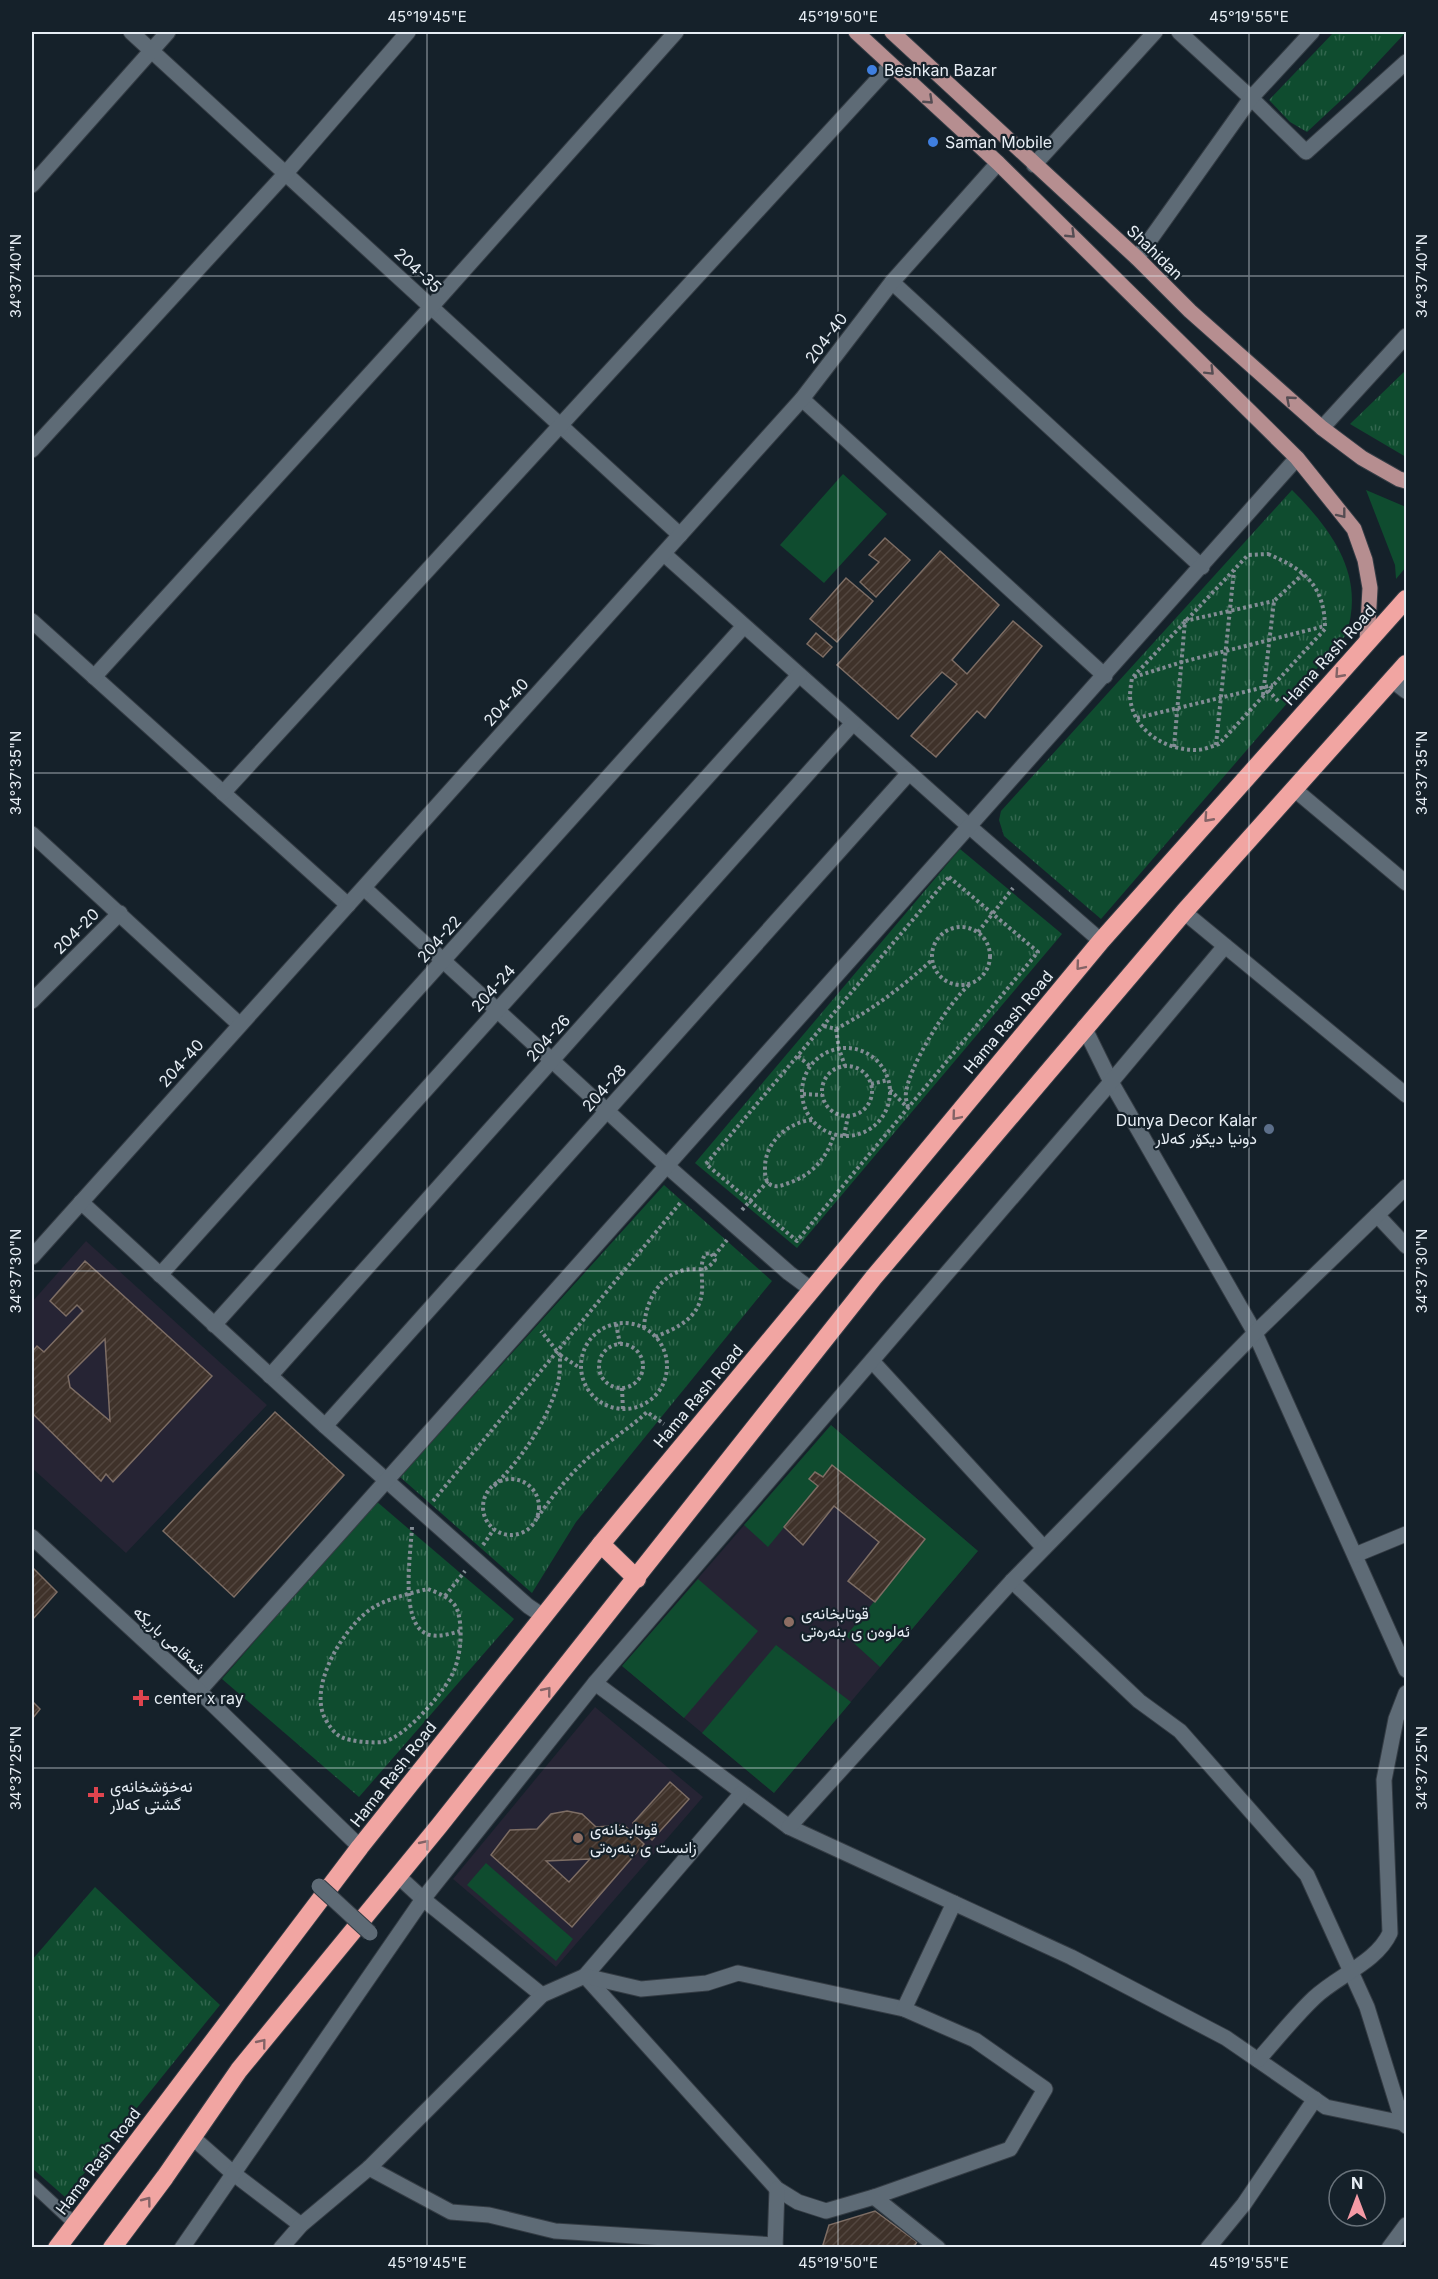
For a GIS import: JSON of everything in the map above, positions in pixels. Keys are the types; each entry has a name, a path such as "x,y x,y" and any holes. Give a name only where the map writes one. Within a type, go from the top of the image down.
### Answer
{"highway":[{"name":"Hama Rash Road","path":"57,2247 360,1847 601,1544 1101,941 1407,599"},
{"path":"112,2247 239,2070 637,1579 874,1277 1084,1027 1407,664"},
{"path":"601,1544 637,1579"}],"main road":[{"path":"856,32 998,163 1172,332 1297,458 1354,529 1365,560 1370,588 1368,642"},
{"name":"Shahidan","path":"892,32 1137,258 1190,311 1322,428 1362,458 1399,479 1407,481"},
{"path":"1172,332 1190,311"}],"street":[{"name":"204-35","path":"131,32 680,535"},
{"path":"32,185 168,32"},
{"path":"32,450 286,173 408,32"},
{"path":"94,677 431,307 676,32"},
{"path":"1179,32 1306,152 1407,63"},
{"path":"1137,258 1251,98 1312,32"},
{"path":"1034,165 1151,33"},
{"path":"223,793 891,65"},
{"name":"204-40","path":"32,1257 802,399 892,282 998,163"},
{"path":"892,282 1202,567"},
{"path":"1322,428 1407,336"},
{"path":"802,399 1105,676"},
{"path":"199,1691 1297,458"},
{"path":"664,554 969,827 1101,941"},
{"path":"32,621 348,905"},
{"name":"204-22","path":"160,1275 744,626"},
{"name":"204-24","path":"214,1325 799,675"},
{"path":"1392,680 1407,691"},
{"name":"204-26","path":"270,1376 853,723"},
{"name":"204-28","path":"325,1426 909,773"},
{"path":"1294,789 1407,883"},
{"path":"32,834 239,1024"},
{"path":"364,888 668,1166 789,1273 812,1290"},
{"path":"1184,912 1407,1095"},
{"name":"204-20","path":"32,1001 120,913"},
{"path":"182,2247 423,1899 595,1683 1225,946"},
{"path":"1084,1027 1111,1082 1255,1333 1407,1670"},
{"path":"789,1827 1012,1581 1255,1333 1407,1187"},
{"path":"81,1202 325,1426 474,1559 528,1606 543,1616"},
{"path":"1377,1215 1407,1246"},
{"path":"872,1361 1044,1548"},
{"path":"1355,1555 1407,1534"},
{"name":"شەقامی باریکە","path":"32,1537 199,1691 360,1847"},
{"path":"1012,1581 1139,1701 1180,1731 1307,1875 1367,2007 1405,2124"},
{"path":"595,1683 789,1827 1071,1957 1226,2037 1326,2107 1405,2124"},
{"path":"1258,2060 1313,1999 1330,1984 1351,1972 1385,1945 1390,1933 1384,1780 1396,1719 1407,1693"},
{"path":"281,2247 301,2225 369,2168 542,1995 585,1976 741,1793"},
{"path":"398,1876 423,1899 542,1995"},
{"path":"319,1886 370,1933"},
{"path":"904,2008 954,1903"},
{"path":"738,1973 904,2008 975,2040 1045,2089 1010,2149 874,2197 826,2211 798,2202 777,2189 585,1976 641,1989 707,1983 738,1973"},
{"path":"1208,2247 1244,2204 1315,2099"},
{"path":"192,2138 234,2174 301,2225"},
{"path":"369,2168 451,2212 489,2215 555,2231 774,2247 777,2189"},
{"path":"874,2197 938,2247"},
{"path":"1389,2247 1407,2224"}],"lane":[{"path":"32,2186 75,2224"}],"path":[{"path":"1268,554 1292,564 1303,574 1311,581 1324,608 1324,629 1274,685 1216,745 1198,750 1174,747 1153,739 1137,718 1130,698 1132,678 1248,555 1268,554"},
{"path":"1216,745 1234,569"},
{"path":"1185,621 1274,601 1303,574"},
{"path":"1263,696 1274,601"},
{"path":"1174,747 1185,621"},
{"path":"1132,678 1182,662 1324,626"},
{"path":"1137,718 1274,685"},
{"path":"1268,690 1279,702"},
{"path":"978,932 1024,874"},
{"path":"949,877 1038,952 797,1241 706,1164 824,1026 949,877"},
{"path":"908,1108 906,1094 914,1069 937,1024 959,993 970,983 979,979 989,964 989,946 978,932 969,927 949,929 940,935 935,943 933,960 937,972 952,983 970,983"},
{"path":"824,1026 836,1029 863,1015 900,989 933,960"},
{"path":"836,1029 839,1049 845,1066"},
{"path":"839,1049 854,1049 868,1054 879,1063 888,1080 890,1090 888,1105 881,1118 871,1128 858,1134 844,1136 818,1126 803,1103 802,1094 810,1067 824,1054 839,1049"},
{"path":"798,1056 810,1067"},
{"path":"845,1066 861,1071 871,1084 872,1092 866,1107 860,1113 848,1116 836,1114 829,1109 822,1095 825,1079 830,1072 845,1066"},
{"path":"871,1084 888,1080"},
{"path":"890,1090 908,1108"},
{"path":"802,1094 822,1095"},
{"path":"844,1136 848,1116"},
{"path":"813,1120 788,1128 771,1144 765,1161 765,1178 771,1185 779,1187 796,1181 813,1171 830,1150 834,1134"},
{"path":"750,1201 768,1181"},
{"path":"460,1631 443,1636 428,1635 416,1626 410,1609 409,1594 418,1509 559,1353 693,1188"},
{"path":"644,1328 645,1312 651,1296 667,1278 685,1270 701,1270 709,1267 716,1260 711,1253 705,1254 701,1270 702,1291 699,1303 690,1319 674,1330 655,1337"},
{"path":"529,1321 548,1337 559,1353 580,1369"},
{"path":"616,1324 620,1344"},
{"path":"616,1324 634,1324 644,1328 655,1337 666,1353 668,1368 664,1383 657,1395 644,1405 632,1410 604,1406 593,1398 585,1386 580,1369 580,1359 593,1335 605,1327 616,1324"},
{"path":"620,1344 627,1345 639,1353 644,1367 638,1381 633,1386 622,1388 610,1386 604,1381 598,1367 602,1354 607,1349 620,1344"},
{"path":"559,1353 559,1381 549,1409 523,1453 488,1493 484,1510 486,1518 497,1531 514,1535 523,1533 531,1527 570,1477 589,1458 647,1412"},
{"path":"622,1388 623,1410"},
{"path":"644,1405 647,1412 664,1424"},
{"path":"494,1486 509,1480 519,1480 528,1485 535,1492 538,1500 537,1518"},
{"path":"445,1596 474,1559"},
{"path":"428,1589 445,1596 456,1608 460,1631 455,1669 434,1701 413,1724 384,1742 352,1740 335,1735 321,1713 321,1690 331,1658 347,1630 369,1610 409,1594 428,1589"}],"shaded area":[{"path":"86,1241 267,1405 126,1553 32,1468 32,1302"},
{"name":"قوتابخانەی ئەلوەن ی بنەرەتی","path":"831,1425 978,1551 774,1793 622,1666"},
{"name":"قوتابخانەی زانست ی بنەرەتی","path":"595,1707 703,1797 556,1967 453,1879"}],"green space":[{"path":"1334,32 1406,32 1351,91 1307,132 1290,122 1269,100"},
{"path":"1406,370 1406,457 1350,424"},
{"path":"843,474 887,514 824,583 780,545"},
{"path":"1292,490 1320,521 1342,555 1352,593 1351,613 1346,635 1101,919 1004,836 999,820 1001,811"},
{"path":"1366,490 1406,507 1406,567 1396,579 1395,565"},
{"path":"960,849 1062,934 797,1248 695,1163"},
{"path":"664,1185 772,1281 576,1522 532,1593 400,1477"},
{"path":"831,1425 978,1551 880,1667 846,1636 925,1539 815,1472 809,1479 818,1486 768,1547 744,1525"},
{"path":"376,1501 514,1619 359,1797 222,1679"},
{"path":"698,1579 758,1631 684,1718 622,1666"},
{"path":"776,1645 851,1702 774,1793 702,1733"},
{"path":"486,1863 573,1939 556,1961 467,1885"},
{"path":"95,1887 220,2005 65,2197 32,2168 32,1960"}],"building":[{"path":"885,538 910,560 876,597 860,582 879,562 869,555"},
{"path":"940,551 999,605 952,660 967,674 1013,621 1042,646 985,718 977,711 936,757 911,736 957,684 942,672 898,719 837,665"},
{"path":"846,578 873,601 837,642 810,619"},
{"path":"816,633 832,647 823,657 807,644"},
{"path":"85,1261 212,1376 113,1482 106,1474 101,1481 32,1413 32,1352 37,1346 44,1352 83,1311 77,1305 66,1316 50,1301","holes":["105,1339 110,1421 70,1387 68,1376"]},
{"path":"275,1412 344,1475 234,1597 163,1531"},
{"path":"832,1465 925,1539 875,1602 848,1581 879,1542 834,1506 803,1545 784,1527 818,1486 809,1479 815,1472 823,1477"},
{"path":"32,1567 57,1592 32,1620"},
{"path":"32,1701 40,1709 32,1719"},
{"path":"670,1782 689,1799 652,1840 633,1823"},
{"path":"567,1811 582,1814 596,1827 624,1825 644,1844 572,1927 491,1855 510,1830 537,1829 551,1814","holes":["590,1859 569,1882 546,1861"]},
{"path":"875,2211 917,2242 913,2248 822,2248 829,2225"}],"place":[{"name":"Beshkan Bazar","path":"872,70"},
{"name":"Saman Mobile","path":"933,142"},
{"name":"Dunya Decor Kalar دونیا دیکۆر کەلار","path":"1269,1129"},
{"name":"قوتابخانەی ئەلوەن ی بنەرەتی","path":"789,1622"},
{"name":"center x ray","path":"141,1698"},
{"name":"نەخۆشخانەی گشتی کەلار","path":"96,1795"},
{"name":"قوتابخانەی زانست ی بنەرەتی","path":"578,1838"}]}
